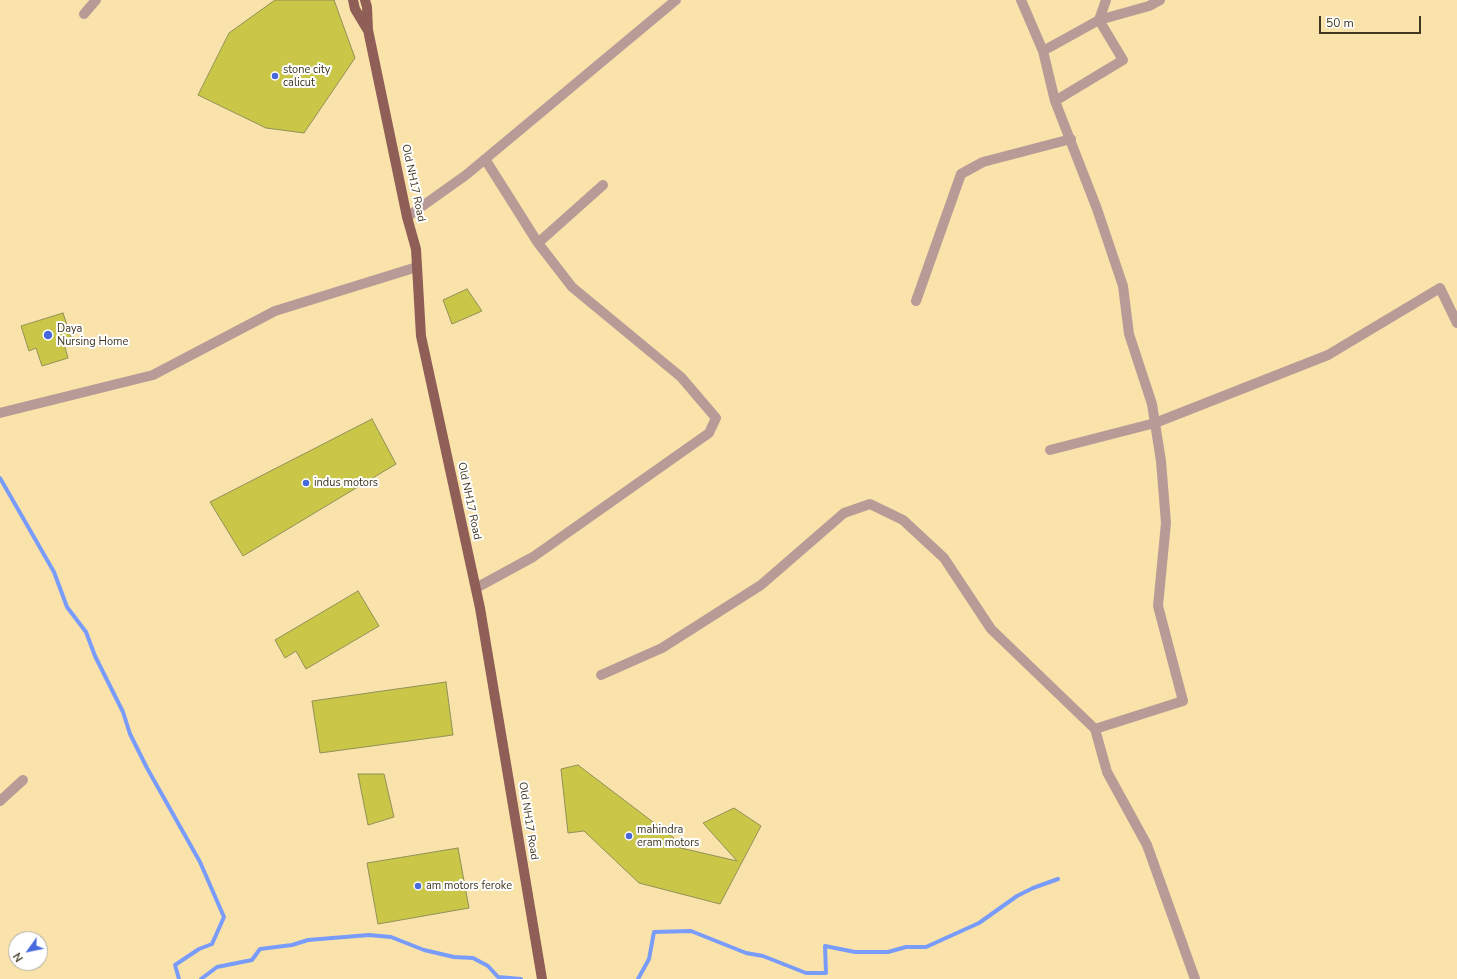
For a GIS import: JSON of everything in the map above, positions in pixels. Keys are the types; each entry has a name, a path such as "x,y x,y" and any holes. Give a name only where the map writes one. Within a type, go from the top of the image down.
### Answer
{"main road":[{"name":"Old NH17 Road","path":"353,0 355,9 368,30"},
{"name":"Old NH17 Road","path":"365,0 367,7 368,30 407,217 416,249 421,336 482,616 542,979"}],"street":[{"path":"84,14 96,0"},
{"path":"407,217 466,175 676,0"},
{"path":"1021,0 1043,52 1056,101 1097,209 1123,286 1128,334 1152,404 1161,461 1166,524 1158,606 1183,701 1095,730"},
{"path":"1099,20 1106,0"},
{"path":"1043,52 1099,20 1146,3 1160,0"},
{"path":"1056,101 1123,60 1099,20"},
{"path":"916,301 961,174 983,162 1071,139"},
{"path":"476,588 533,557 709,433 716,418 681,377 572,287 538,243 485,159"},
{"path":"538,243 603,185"},
{"path":"0,413 153,376 276,311 417,267"},
{"path":"1050,450 1155,423 1328,355 1440,288 1457,323"},
{"path":"601,675 662,648 761,585 844,513 870,504 903,520 944,558 991,629 1095,730 1107,772 1147,845 1195,979"},
{"path":"0,801 23,780"}],"building":[{"name":"stone city calicut","path":"275,0 334,0 355,58 304,133 266,128 198,95 229,33"},
{"path":"467,289 482,311 452,324 443,300"},
{"path":"63,313 71,337 63,340 68,358 42,366 36,348 29,351 21,326"},
{"name":"indus motors","path":"372,419 396,464 243,556 210,502"},
{"path":"358,591 379,626 306,669 296,651 285,658 275,640"},
{"path":"446,682 453,735 320,753 312,701"},
{"name":"mahindra eram motors","path":"578,765 674,838 668,845 737,861 703,823 734,808 761,826 720,904 639,883 584,831 568,833 561,769"},
{"path":"358,774 384,774 394,817 368,825"},
{"name":"am motors feroke","path":"458,848 469,908 378,924 367,863"}],"waterway":[{"path":"0,478 54,572 67,607 86,632 95,656 123,712 130,734 147,768 200,862 224,917 212,944 199,949 175,965 179,979"},
{"path":"638,979 649,959 654,932 691,931 746,953 763,956 806,973 826,973 825,946 855,952 888,952 906,947 926,947 979,923 1017,896 1033,888 1058,879"},
{"path":"201,979 217,967 252,960 260,949 292,945 308,940 369,935 391,937 424,950 454,957 473,958 488,966 498,977 521,979"}],"place":[{"name":"stone city calicut","path":"275,76"},
{"name":"Daya Nursing Home","path":"48,335"},
{"name":"indus motors","path":"306,483"},
{"name":"mahindra eram motors","path":"629,836"},
{"name":"am motors feroke","path":"418,886"}]}
